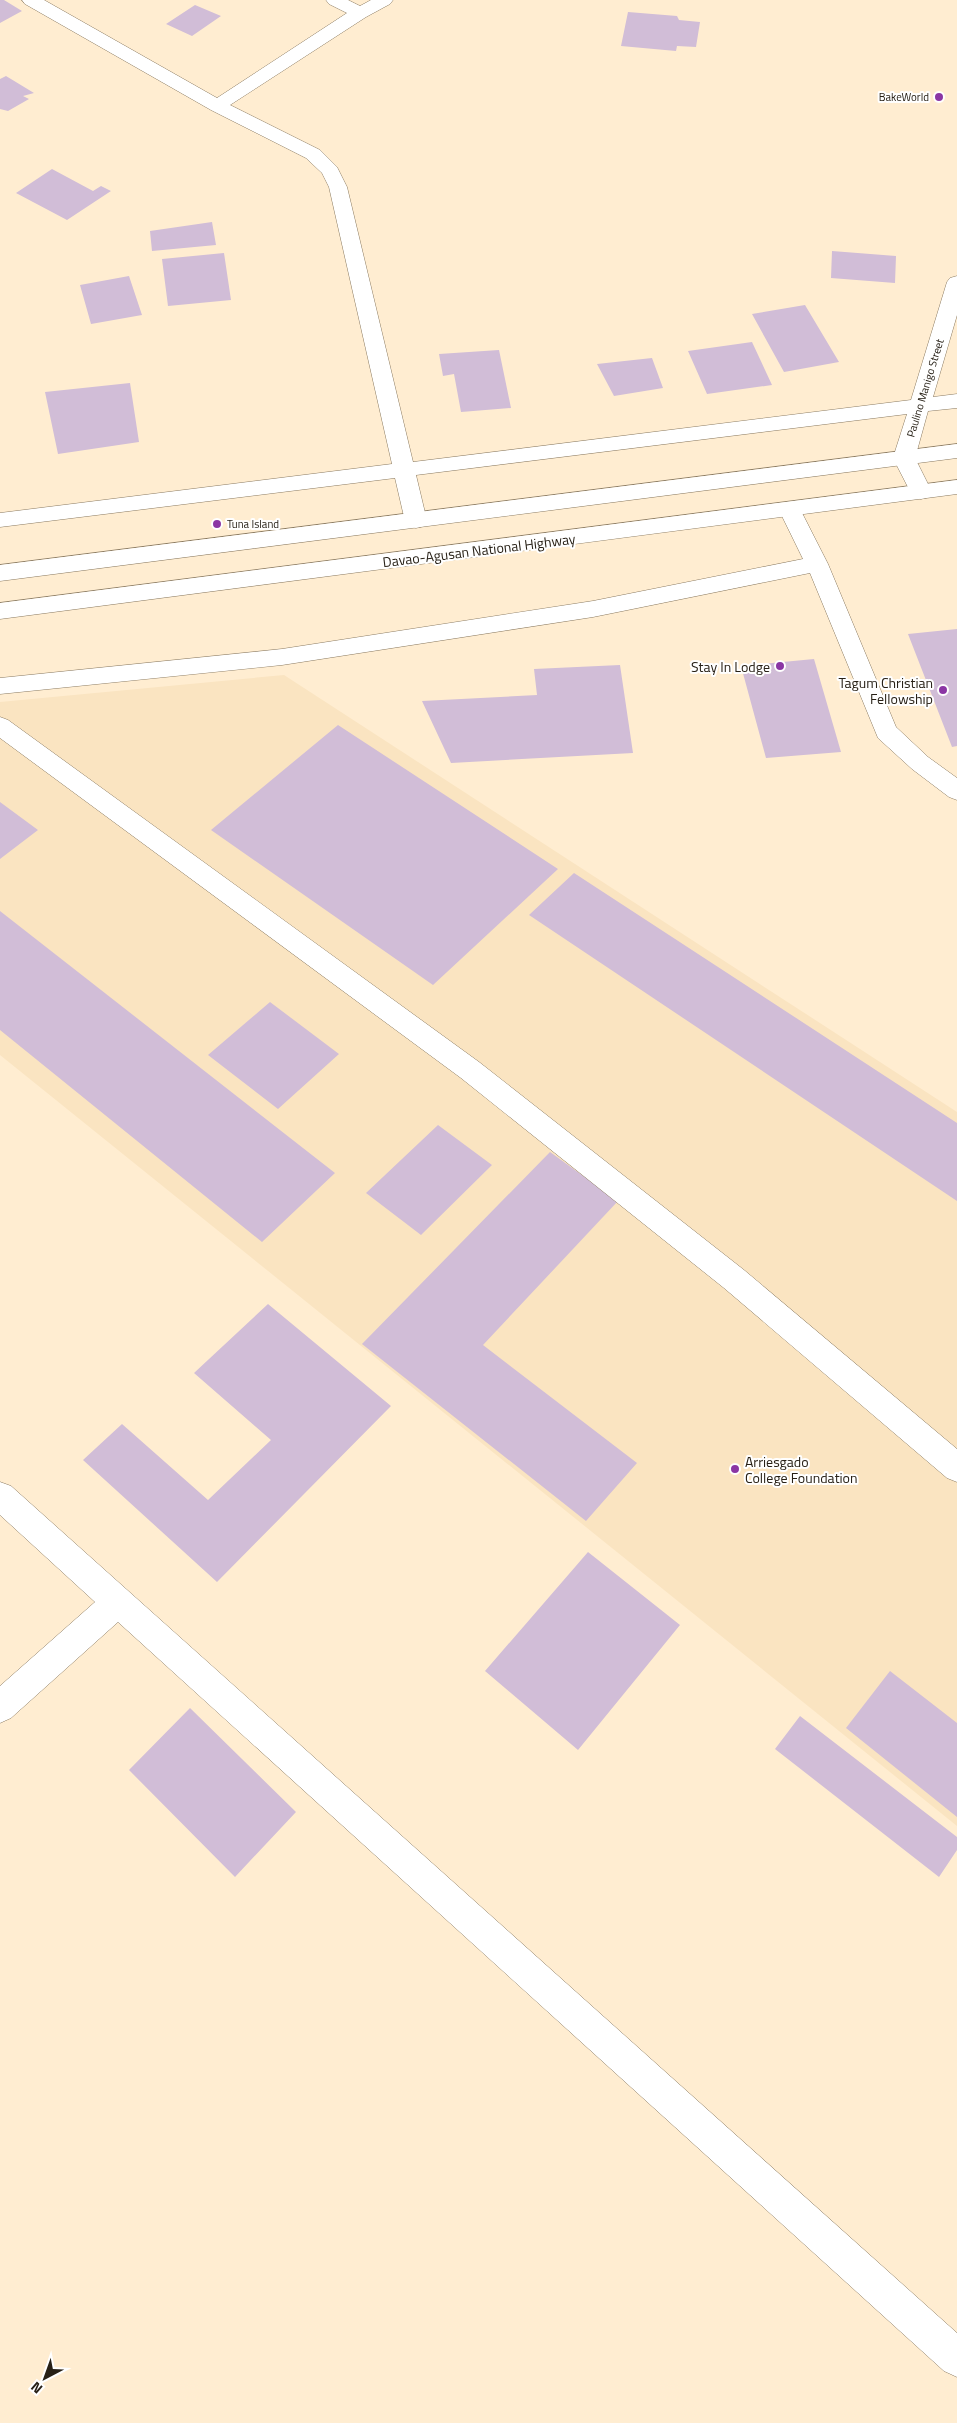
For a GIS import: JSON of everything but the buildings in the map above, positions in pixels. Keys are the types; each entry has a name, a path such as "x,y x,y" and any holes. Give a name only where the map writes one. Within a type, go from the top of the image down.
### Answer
{"main road":[{"path":"31,0 217,106 313,154 330,171 338,188 406,470 416,521"},
{"path":"335,0 360,13"},
{"path":"217,106 360,13 384,0"},
{"name":"Paulino Manigo Street","path":"904,458 957,282"},
{"path":"0,520 957,401"},
{"path":"0,573 957,451"},
{"path":"904,458 921,492"},
{"name":"Davao-Agusan National Highway","path":"0,611 957,487"},
{"path":"790,510 817,564 886,732 920,763 957,791"},
{"path":"0,686 282,657 593,609 817,564"},
{"path":"0,726 470,1070 734,1279 957,1468"},
{"path":"0,1496 957,2358"},
{"path":"0,1707 118,1602"}],"shaded area":[{"name":"Arriesgado College Foundation","path":"284,675 957,1112 957,1826 0,1055 0,702"}],"place":[{"name":"BakeWorld","path":"939,97"},
{"name":"Tuna Island","path":"217,524"},
{"name":"Stay In Lodge","path":"780,666"},
{"name":"Tagum Christian Fellowship","path":"943,690"},
{"name":"Arriesgado College Foundation","path":"735,1469"}]}
